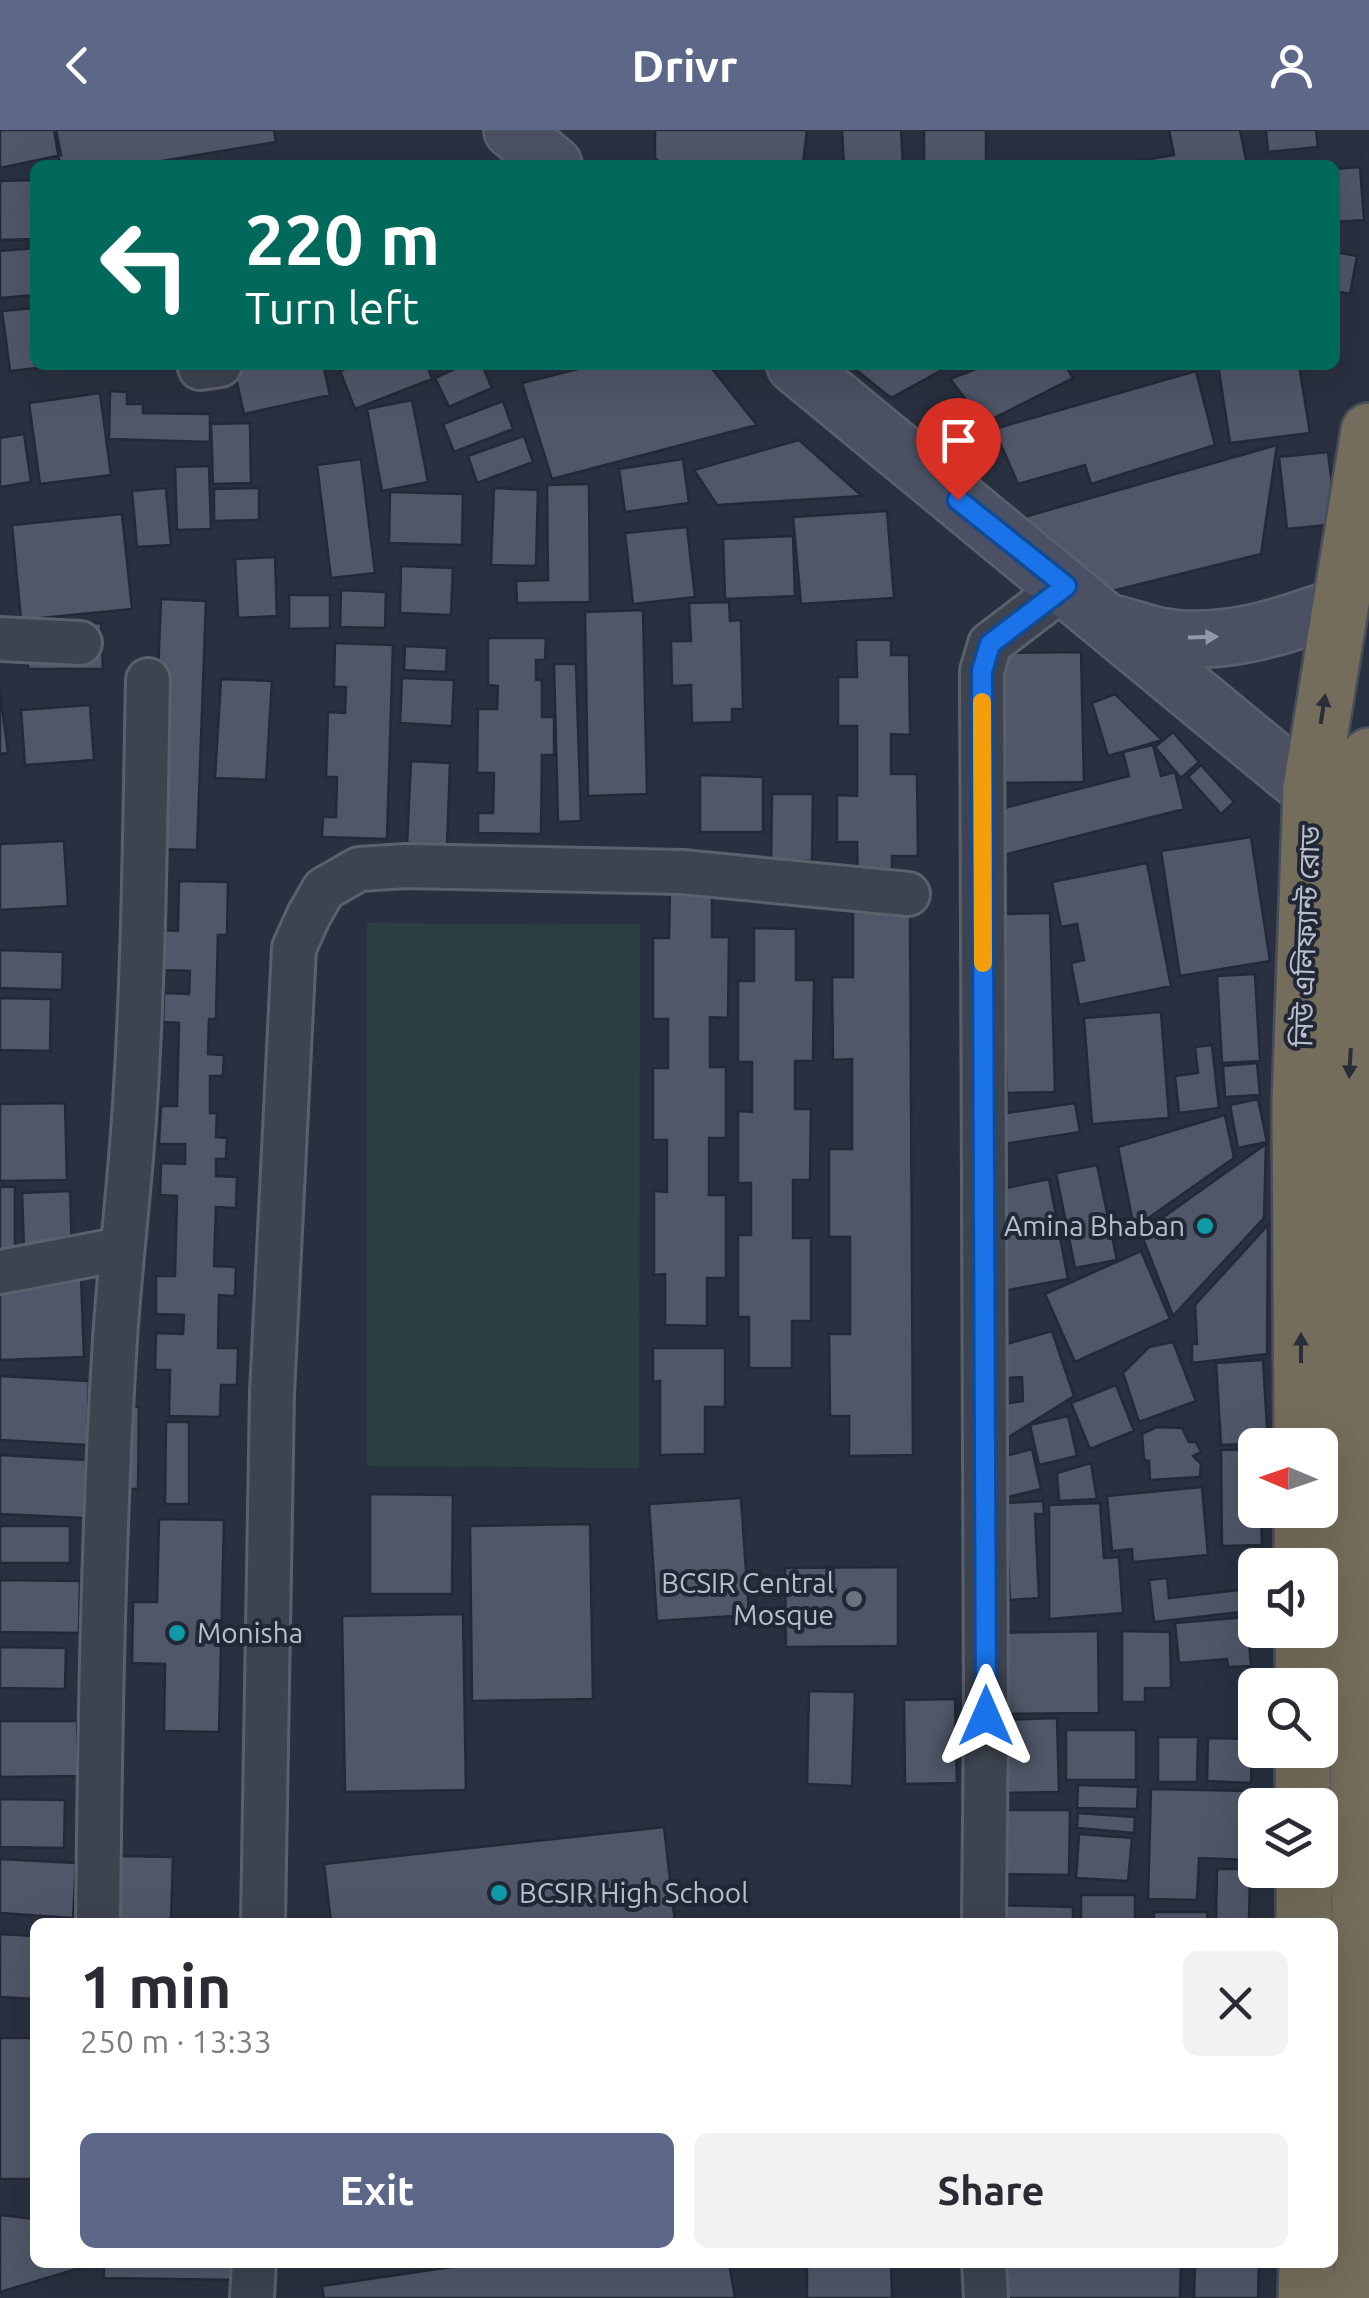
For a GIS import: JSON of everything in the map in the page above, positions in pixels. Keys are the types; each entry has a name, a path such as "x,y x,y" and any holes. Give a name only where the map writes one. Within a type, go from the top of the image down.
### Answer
{"highway":[{"name":"নিউ এলিফ্যান্ট রোড","path":"1302,1428 1300,1104 1311,788 1369,431"},
{"name":"নিউ এলিফ্যান্ট রোড","path":"1360,2298 1367,2239 1361,2126 1363,1528 1355,1266 1369,756"},
{"path":"1304,1888 1304,1918"},
{"path":"1306,2298 1307,2268"}],"street":[{"path":"512,130 548,160"},
{"path":"801,370 1364,835"},
{"path":"984,1918 982,671 990,644 1066,586"},
{"path":"1108,621 1156,636 1200,639 1254,634 1340,606"},
{"path":"0,639 80,643"},
{"path":"98,1918 107,1514 122,1249 134,1119 148,680"},
{"path":"262,1918 272,1393 294,948 324,889 360,869 406,866 682,872 908,894"},
{"path":"0,1272 122,1249"},
{"path":"252,2298 254,2268"},
{"path":"984,2268 986,2298"}],"shaded area":[{"path":"367,923 640,924 639,1468 367,1466"}],"building":[{"path":"0,130 56,130 61,155 0,168"},
{"path":"54,130 274,130 276,142 168,160 59,160"},
{"path":"655,130 807,130 803,160 655,158"},
{"path":"842,130 901,130 903,160 844,160"},
{"path":"924,130 986,130 986,160 924,160"},
{"path":"1169,130 1240,130 1246,160 1144,160 1174,155"},
{"path":"1266,130 1316,130 1318,147 1268,152"},
{"path":"1360,167 1364,220 1340,222 1340,169"},
{"path":"30,180 30,239 0,240 0,181"},
{"path":"30,248 30,295 0,298 0,251"},
{"path":"1340,253 1357,256 1350,294 1340,292"},
{"path":"30,308 30,369 10,371 2,311"},
{"path":"234,370 324,370 330,395 244,414"},
{"path":"429,370 432,379 355,409 340,371"},
{"path":"452,370 484,370 492,388 449,407 435,378"},
{"path":"574,370 713,370 757,425 552,479 522,383"},
{"path":"856,370 942,370 891,398"},
{"path":"973,370 1068,370 1073,378 984,423 950,379"},
{"path":"1219,370 1300,370 1310,433 1230,443"},
{"path":"1196,371 1215,445 1091,484 1085,465 1018,484 994,429"},
{"path":"110,391 127,392 127,404 143,404 143,413 210,414 210,442 109,439"},
{"path":"100,393 111,475 40,484 29,403"},
{"path":"412,400 428,482 382,491 367,409"},
{"path":"503,401 513,429 454,452 443,424"},
{"path":"250,423 251,483 213,484 211,424"},
{"path":"24,434 31,482 0,487 0,438"},
{"path":"524,436 533,462 477,483 468,456"},
{"path":"799,440 862,496 717,505 694,470"},
{"path":"1277,445 1261,554 1112,591 1017,519"},
{"path":"1328,452 1337,524 1287,529 1279,457"},
{"path":"361,459 375,573 331,578 317,465"},
{"path":"683,459 689,503 625,512 619,469"},
{"path":"209,466 211,529 177,530 175,467"},
{"path":"589,484 590,602 517,603 516,581 548,580 547,485"},
{"path":"166,488 171,545 137,547 132,491"},
{"path":"259,488 259,520 214,521 214,489"},
{"path":"494,488 538,490 536,566 491,565"},
{"path":"390,492 463,494 462,545 389,543"},
{"path":"887,511 894,598 801,604 793,517"},
{"path":"122,514 132,609 21,620 12,525"},
{"path":"687,527 695,597 633,604 625,533"},
{"path":"793,536 795,596 725,599 723,539"},
{"path":"275,557 277,616 238,618 235,559"},
{"path":"401,566 453,568 451,615 400,613"},
{"path":"341,590 386,592 385,628 340,627"},
{"path":"289,595 330,595 330,628 289,629"},
{"path":"161,599 206,601 197,850 151,849"},
{"path":"729,602 730,621 741,620 743,709 732,709 732,722 692,723 691,685 672,686 671,641 691,641 689,603"},
{"path":"643,610 647,794 588,796 585,612"},
{"path":"101,623 103,669 28,669 26,624"},
{"path":"488,638 546,638 545,660 536,660 536,680 542,680 542,717 554,717 554,755 542,755 541,834 478,833 478,813 493,813 494,773 477,773 478,709 497,709 498,686 488,685"},
{"path":"856,640 891,640 891,655 909,655 910,735 891,734 891,774 917,774 918,856 892,856 892,878 858,879 857,842 837,842 837,795 857,796 857,726 838,726 838,677 857,677"},
{"path":"335,643 393,645 387,839 322,837 323,817 336,817 337,777 326,777 328,712 345,713 346,687 334,687"},
{"path":"405,646 447,648 446,672 404,670"},
{"path":"1081,652 1084,782 998,783 995,653"},
{"path":"554,664 576,664 581,821 558,822"},
{"path":"402,678 454,680 452,726 400,723"},
{"path":"221,679 272,681 266,780 215,778"},
{"path":"0,692 8,753 0,754"},
{"path":"1115,694 1162,740 1108,756 1092,703"},
{"path":"90,705 94,760 25,765 21,710"},
{"path":"1173,732 1199,762 1181,778 1155,747"},
{"path":"1153,745 1161,776 1175,772 1184,809 1000,856 989,812 1129,776 1123,752"},
{"path":"411,761 450,763 447,846 407,845"},
{"path":"1201,765 1234,802 1221,814 1188,777"},
{"path":"700,775 763,777 763,832 700,832"},
{"path":"772,794 813,794 812,861 771,861"},
{"path":"1251,837 1270,961 1180,976 1161,851"},
{"path":"64,841 68,906 0,910 0,844"},
{"path":"1147,863 1171,986 1079,1005 1071,963 1084,960 1077,924 1061,927 1052,882"},
{"path":"179,881 228,882 227,935 218,935 216,1019 209,1019 208,1054 224,1055 223,1076 210,1076 210,1113 217,1113 216,1137 227,1138 226,1159 216,1159 216,1176 237,1177 236,1208 216,1207 214,1266 236,1267 235,1296 219,1295 218,1348 238,1348 237,1385 221,1385 220,1417 169,1416 170,1370 155,1370 156,1333 183,1334 184,1315 156,1314 156,1276 175,1276 177,1196 160,1195 161,1163 185,1164 185,1144 159,1144 161,1106 177,1106 179,1023 163,1022 164,993 189,994 190,971 160,970 161,930 178,931"},
{"path":"670,885 712,886 712,937 729,937 728,1018 710,1017 710,1067 726,1067 726,1138 709,1138 709,1195 726,1195 726,1278 707,1278 707,1326 665,1325 665,1274 654,1275 654,1191 667,1192 667,1140 653,1140 653,1068 668,1068 668,1019 653,1019 653,938 669,938"},
{"path":"853,912 910,912 913,1455 849,1456 849,1416 830,1416 829,1334 850,1334 850,1237 829,1237 829,1149 852,1149 852,1059 833,1060 832,977 853,977"},
{"path":"1050,913 1055,1092 1007,1093 1002,914"},
{"path":"754,928 796,929 796,980 814,980 813,1061 795,1061 795,1109 811,1109 810,1180 793,1180 793,1238 811,1238 811,1321 792,1321 792,1368 749,1368 749,1317 738,1317 738,1235 751,1235 751,1183 738,1183 738,1111 752,1112 752,1062 738,1062 738,981 754,981"},
{"path":"0,950 63,952 62,990 0,988"},
{"path":"1255,974 1260,1061 1222,1063 1217,976"},
{"path":"0,998 51,999 50,1051 0,1050"},
{"path":"1161,1012 1169,1118 1092,1124 1084,1018"},
{"path":"1212,1045 1219,1108 1179,1113 1175,1076 1198,1073 1195,1047"},
{"path":"1257,1063 1260,1095 1225,1097 1223,1066"},
{"path":"1258,1099 1267,1142 1238,1148 1230,1105"},
{"path":"65,1103 67,1180 0,1181 0,1104"},
{"path":"1075,1103 1080,1132 997,1145 993,1115"},
{"path":"1225,1115 1234,1158 1134,1228 1118,1147"},
{"name":"Amina Bhaban","path":"1266,1144 1264,1218 1173,1316 1141,1233"},
{"path":"1097,1165 1117,1260 1075,1268 1056,1173"},
{"path":"1049,1179 1068,1279 1003,1291 991,1191"},
{"path":"0,1187 15,1187 15,1251 0,1251"},
{"path":"70,1191 72,1247 24,1249 22,1193"},
{"path":"1268,1225 1267,1354 1192,1363 1192,1344 1197,1344 1195,1305"},
{"path":"1141,1251 1170,1319 1075,1362 1045,1294"},
{"path":"81,1275 84,1357 0,1360 0,1285"},
{"path":"1052,1331 1074,1396 993,1447 992,1406 1023,1401 1022,1377 993,1379 993,1348"},
{"path":"1173,1342 1196,1401 1139,1422 1123,1373 1149,1347"},
{"path":"653,1348 725,1348 725,1407 705,1407 705,1454 660,1455 660,1381 653,1382"},
{"path":"1263,1360 1267,1428 1238,1428 1238,1444 1221,1445 1216,1363"},
{"path":"0,1376 89,1381 87,1445 0,1440"},
{"path":"1116,1385 1134,1431 1090,1449 1071,1403"},
{"path":"115,1407 139,1407 138,1489 115,1489"},
{"path":"1068,1416 1077,1456 1039,1465 1030,1425"},
{"path":"166,1422 189,1422 189,1504 165,1504"},
{"path":"1157,1427 1182,1428 1189,1442 1196,1442 1201,1452 1193,1456 1201,1464 1200,1477 1150,1480 1142,1434"},
{"path":"1032,1449 1041,1489 1004,1498 994,1459"},
{"path":"1221,1450 1238,1450 1238,1528 1262,1528 1262,1545 1222,1546"},
{"path":"0,1455 86,1460 84,1518 0,1514"},
{"path":"1091,1463 1097,1499 1059,1501 1057,1473"},
{"path":"1202,1487 1208,1555 1133,1562 1132,1549 1112,1551 1107,1496"},
{"path":"370,1494 453,1495 452,1594 370,1594"},
{"path":"741,1498 749,1615 657,1621 649,1504"},
{"path":"1043,1501 1044,1514 1035,1514 1039,1598 1010,1600 1005,1503"},
{"path":"1100,1503 1104,1558 1119,1557 1123,1613 1049,1619 1049,1505"},
{"name":"Monisha","path":"159,1519 224,1520 219,1732 164,1731 165,1664 132,1663 133,1602 157,1602"},
{"path":"590,1524 593,1699 472,1701 470,1526"},
{"path":"0,1526 70,1526 70,1563 0,1563"},
{"path":"898,1567 898,1646 786,1647 785,1568"},
{"path":"1167,1578 1169,1598 1238,1590 1238,1612 1154,1622 1149,1580"},
{"path":"0,1580 80,1581 79,1633 0,1632"},
{"path":"463,1614 466,1790 345,1792 342,1616"},
{"path":"1238,1618 1238,1648 1250,1648 1251,1666 1228,1667 1227,1659 1179,1663 1175,1623"},
{"path":"1098,1631 1099,1713 995,1714 993,1633"},
{"path":"1122,1631 1170,1632 1171,1688 1145,1688 1145,1702 1122,1702"},
{"path":"0,1647 66,1648 65,1689 0,1688"},
{"path":"809,1691 855,1692 852,1786 807,1784"},
{"path":"955,1699 957,1783 905,1784 904,1700"},
{"path":"1057,1718 1059,1792 1001,1793 1000,1720"},
{"path":"0,1721 77,1721 78,1776 0,1777"},
{"path":"1066,1730 1136,1730 1136,1780 1066,1780"},
{"path":"1158,1737 1198,1737 1197,1782 1158,1782"},
{"path":"1208,1738 1238,1739 1238,1768 1251,1768 1251,1783 1207,1781"},
{"path":"1078,1785 1138,1787 1137,1809 1077,1808"},
{"path":"1151,1789 1238,1791 1238,1860 1199,1858 1197,1900 1148,1899"},
{"path":"0,1799 65,1800 64,1848 0,1847"},
{"path":"1001,1810 1070,1810 1069,1875 1000,1874"},
{"path":"1078,1813 1135,1817 1134,1833 1077,1828"},
{"name":"BCSIR High School","path":"664,1827 675,1918 331,1918 324,1864"},
{"path":"1079,1834 1132,1838 1128,1881 1076,1878"},
{"path":"118,1856 173,1857 171,1918 115,1918"},
{"path":"0,1859 76,1863 73,1918 0,1913"},
{"path":"1217,1869 1238,1869 1238,1888 1250,1888 1249,1918 1216,1918"},
{"path":"1081,1895 1135,1895 1135,1918 1081,1918"},
{"path":"993,1905 1073,1907 1073,1918 993,1918"},
{"path":"1154,1912 1207,1912 1208,1918 1154,1918"},
{"path":"0,1934 30,1936 30,1999 0,1997"},
{"path":"0,2038 30,2038 30,2179 0,2179"},
{"path":"0,2215 30,2218 30,2268 80,2268 0,2292"},
{"path":"104,2268 243,2268 242,2280 104,2278"},
{"path":"444,2268 730,2268 735,2298 324,2298 322,2286"},
{"path":"807,2268 891,2268 892,2298 807,2298"},
{"path":"996,2268 1181,2268 1180,2298 995,2298"},
{"path":"1195,2268 1259,2268 1258,2298 1194,2298"}],"slow traffic":[{"path":"982,702 983,963"}],"place":[{"name":"Amina Bhaban","path":"1205,1226"},
{"name":"BCSIR Central Mosque","path":"854,1599"},
{"name":"Monisha","path":"177,1633"},
{"name":"BCSIR High School","path":"499,1893"}],"route":[{"path":"958,500 1066,586 990,644 982,671 986,1716"}]}
